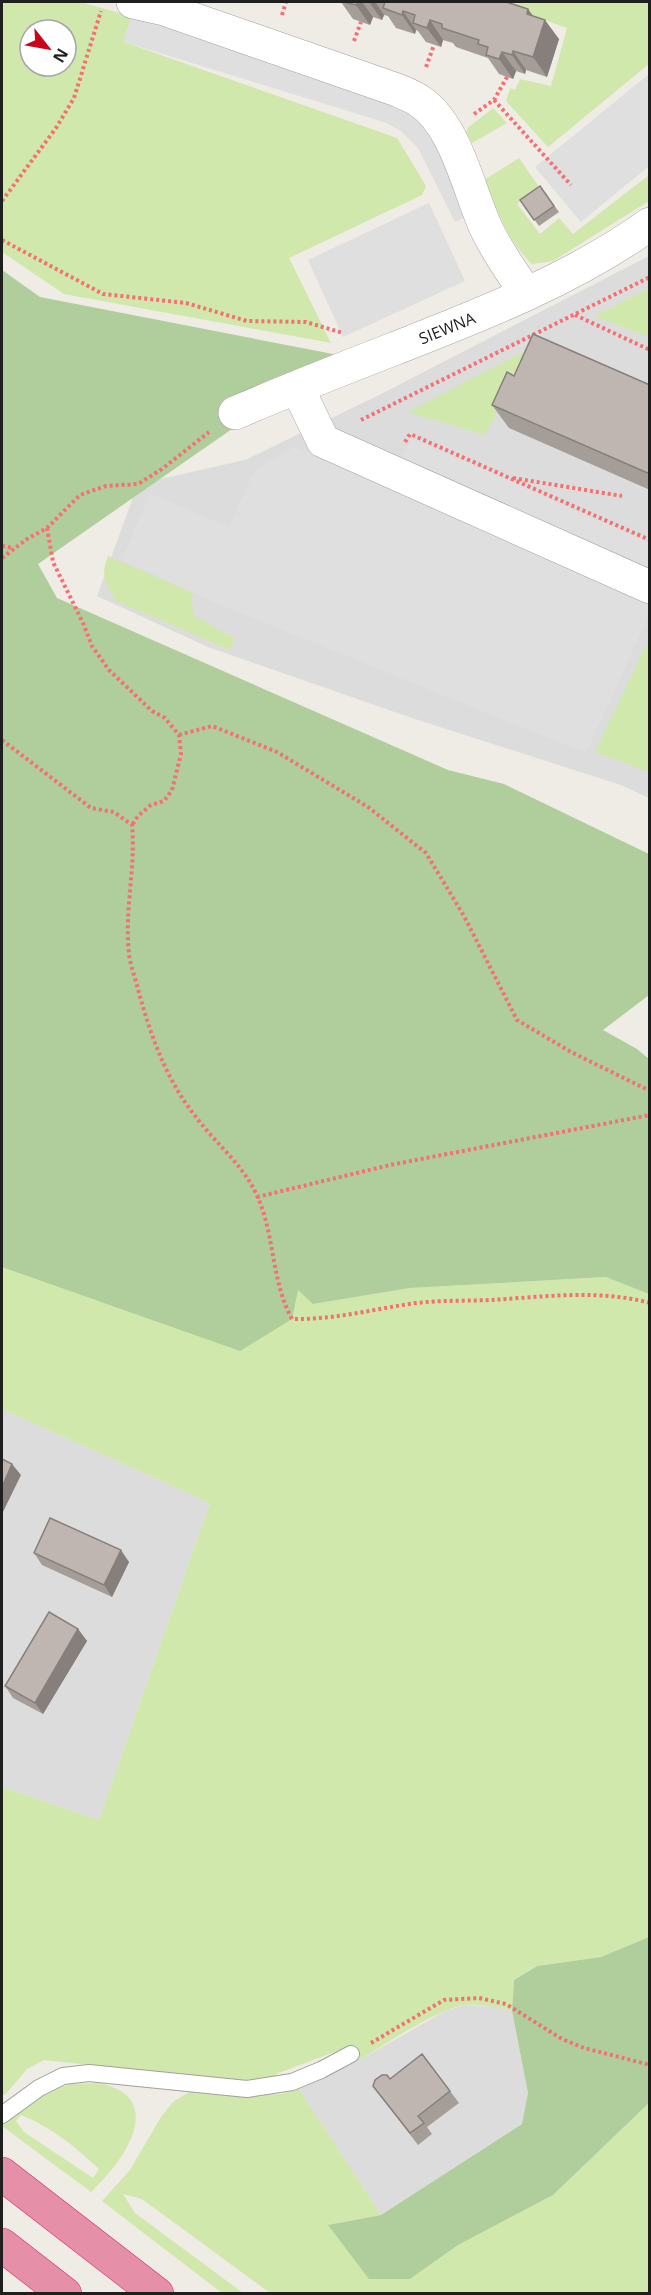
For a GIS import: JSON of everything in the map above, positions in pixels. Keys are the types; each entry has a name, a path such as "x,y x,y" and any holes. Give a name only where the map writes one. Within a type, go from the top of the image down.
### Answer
{"highway":[{"path":"2,2174 158,2294"},
{"path":"2,2245 65,2294"}],"street":[{"path":"133,2 164,9 397,90 418,100 433,114 447,133 487,229 510,270 527,294"},
{"name":"SIEWNA","path":"235,413 527,294 623,243 650,224"},
{"path":"297,387 323,441 650,586"}],"lane":[{"path":"2,2115 39,2088 63,2076 88,2073 247,2089 292,2082 351,2054"}],"path":[{"path":"2,201 56,128 74,98 104,2"},
{"path":"447,133 494,100 507,77"},
{"path":"494,100 571,185"},
{"path":"2,240 103,294 186,303 247,321 306,322 360,338 384,352"},
{"path":"323,441 650,277"},
{"path":"574,315 650,350"},
{"path":"2,558 47,528 80,495 106,486 138,483 162,469 235,413"},
{"path":"402,448 410,434 650,540"},
{"path":"507,477 622,496"},
{"path":"47,528 53,562 83,622 92,646 109,670 152,711 165,718 179,735 181,754 172,790 164,801 151,805 138,816 132,825 134,842 128,912 129,954 154,1041 171,1079 195,1116 235,1162 251,1184 257,1197 267,1220 283,1302 291,1319 313,1320 412,1304 544,1297 633,1298 650,1303"},
{"path":"2,546 14,548"},
{"path":"179,735 212,726 277,752 368,807 426,853 464,916 518,1020 571,1052 650,1091"},
{"path":"2,740 91,808 114,812 132,825"},
{"path":"257,1197 390,1165 650,1115"},
{"path":"351,2054 444,2000 479,1998 506,2004 562,2040 650,2065"}],"shaded area":[{"path":"131,16 382,95 420,118 473,213 455,222 418,148 402,132 387,123 124,42"},
{"path":"649,74 649,166 581,222 535,167"},
{"path":"429,203 465,281 343,337 308,260"},
{"path":"649,256 649,798 621,785 412,718 208,647 97,596 138,484 245,460 383,393"},
{"path":"411,438 649,543 649,573 400,462"},
{"path":"294,447 455,513 649,601 649,615 586,753 206,599 122,560 150,493 229,527 254,471"},
{"path":"2,1409 210,1503 99,1820 2,1787"},
{"path":"465,2005 491,2006 512,2011 528,2093 522,2124 381,2215 299,2089 356,2062 445,2011"}],"green space":[{"path":"2,2 80,2 131,16 124,42 397,138 426,186 422,195 289,258 331,343 64,294 2,252"},
{"path":"496,2 649,2 649,64 548,147 506,101 510,88 515,90 520,79 551,86 567,28"},
{"path":"493,108 507,123 472,143 466,132 469,127"},
{"path":"519,158 539,187 517,204 540,234 559,218 573,234 649,175 649,201 553,261 532,264 516,246 484,180"},
{"path":"2,270 40,297 338,355 38,564 57,598 448,770 504,784 649,854 649,995 603,1030 637,1049 649,1059 649,1294 606,1277 410,1288 313,1304 298,1290 292,1319 240,1351 2,1267"},
{"path":"649,288 649,337 594,316"},
{"path":"534,346 485,435 408,412"},
{"path":"108,556 194,593 191,598 194,616 235,638 230,650 116,601 104,574"},
{"path":"649,639 649,772 595,752"},
{"path":"62,1020 313,1304 410,1288 607,1277 649,1294 649,1937 601,1957 536,1966 514,1980 512,2011 478,2005 455,2007 411,2029 356,2062 350,2046 276,2074 277,2077 236,2081 44,2060 27,2069 5,2095 2,2093 2,1787 99,1820 210,1503 2,1409 2,1049"},
{"path":"649,1937 649,2103 553,2195 458,2245 410,2279 369,2279 328,2225 381,2215 522,2124 528,2093 512,2011 514,1980 537,1966 601,1957"},
{"path":"102,2083 113,2087 130,2099 135,2111 132,2136 126,2150 91,2192 2,2126 2,2120 49,2090 72,2084","holes":["21,2115 63,2138 99,2169 93,2178 24,2132 16,2121"]},
{"path":"299,2089 381,2215 329,2225 410,2279 458,2245 553,2195 649,2103 649,2293 270,2293 142,2199 123,2194 135,2213 243,2293 222,2293 102,2201 130,2170 161,2117 173,2102 189,2092 260,2095 281,2094"}],"building":[{"path":"385,2 506,2 528,9 527,14 545,20 533,57 513,51 512,55 502,52 499,59 486,55 488,47 478,44 479,40 442,28 442,24 430,20 427,28 413,23 415,15 403,11 402,15 383,8"},
{"path":"540,186 554,206 534,220 520,200"},
{"path":"533,334 650,385 650,474 492,405 507,372 514,376"},
{"path":"2,1459 12,1464 2,1487"},
{"path":"50,1518 121,1550 104,1585 34,1553"},
{"path":"49,1612 78,1629 35,1703 5,1686"},
{"path":"422,2054 450,2091 418,2116 424,2123 410,2133 373,2086 375,2080 382,2075 387,2075 390,2079"}]}
